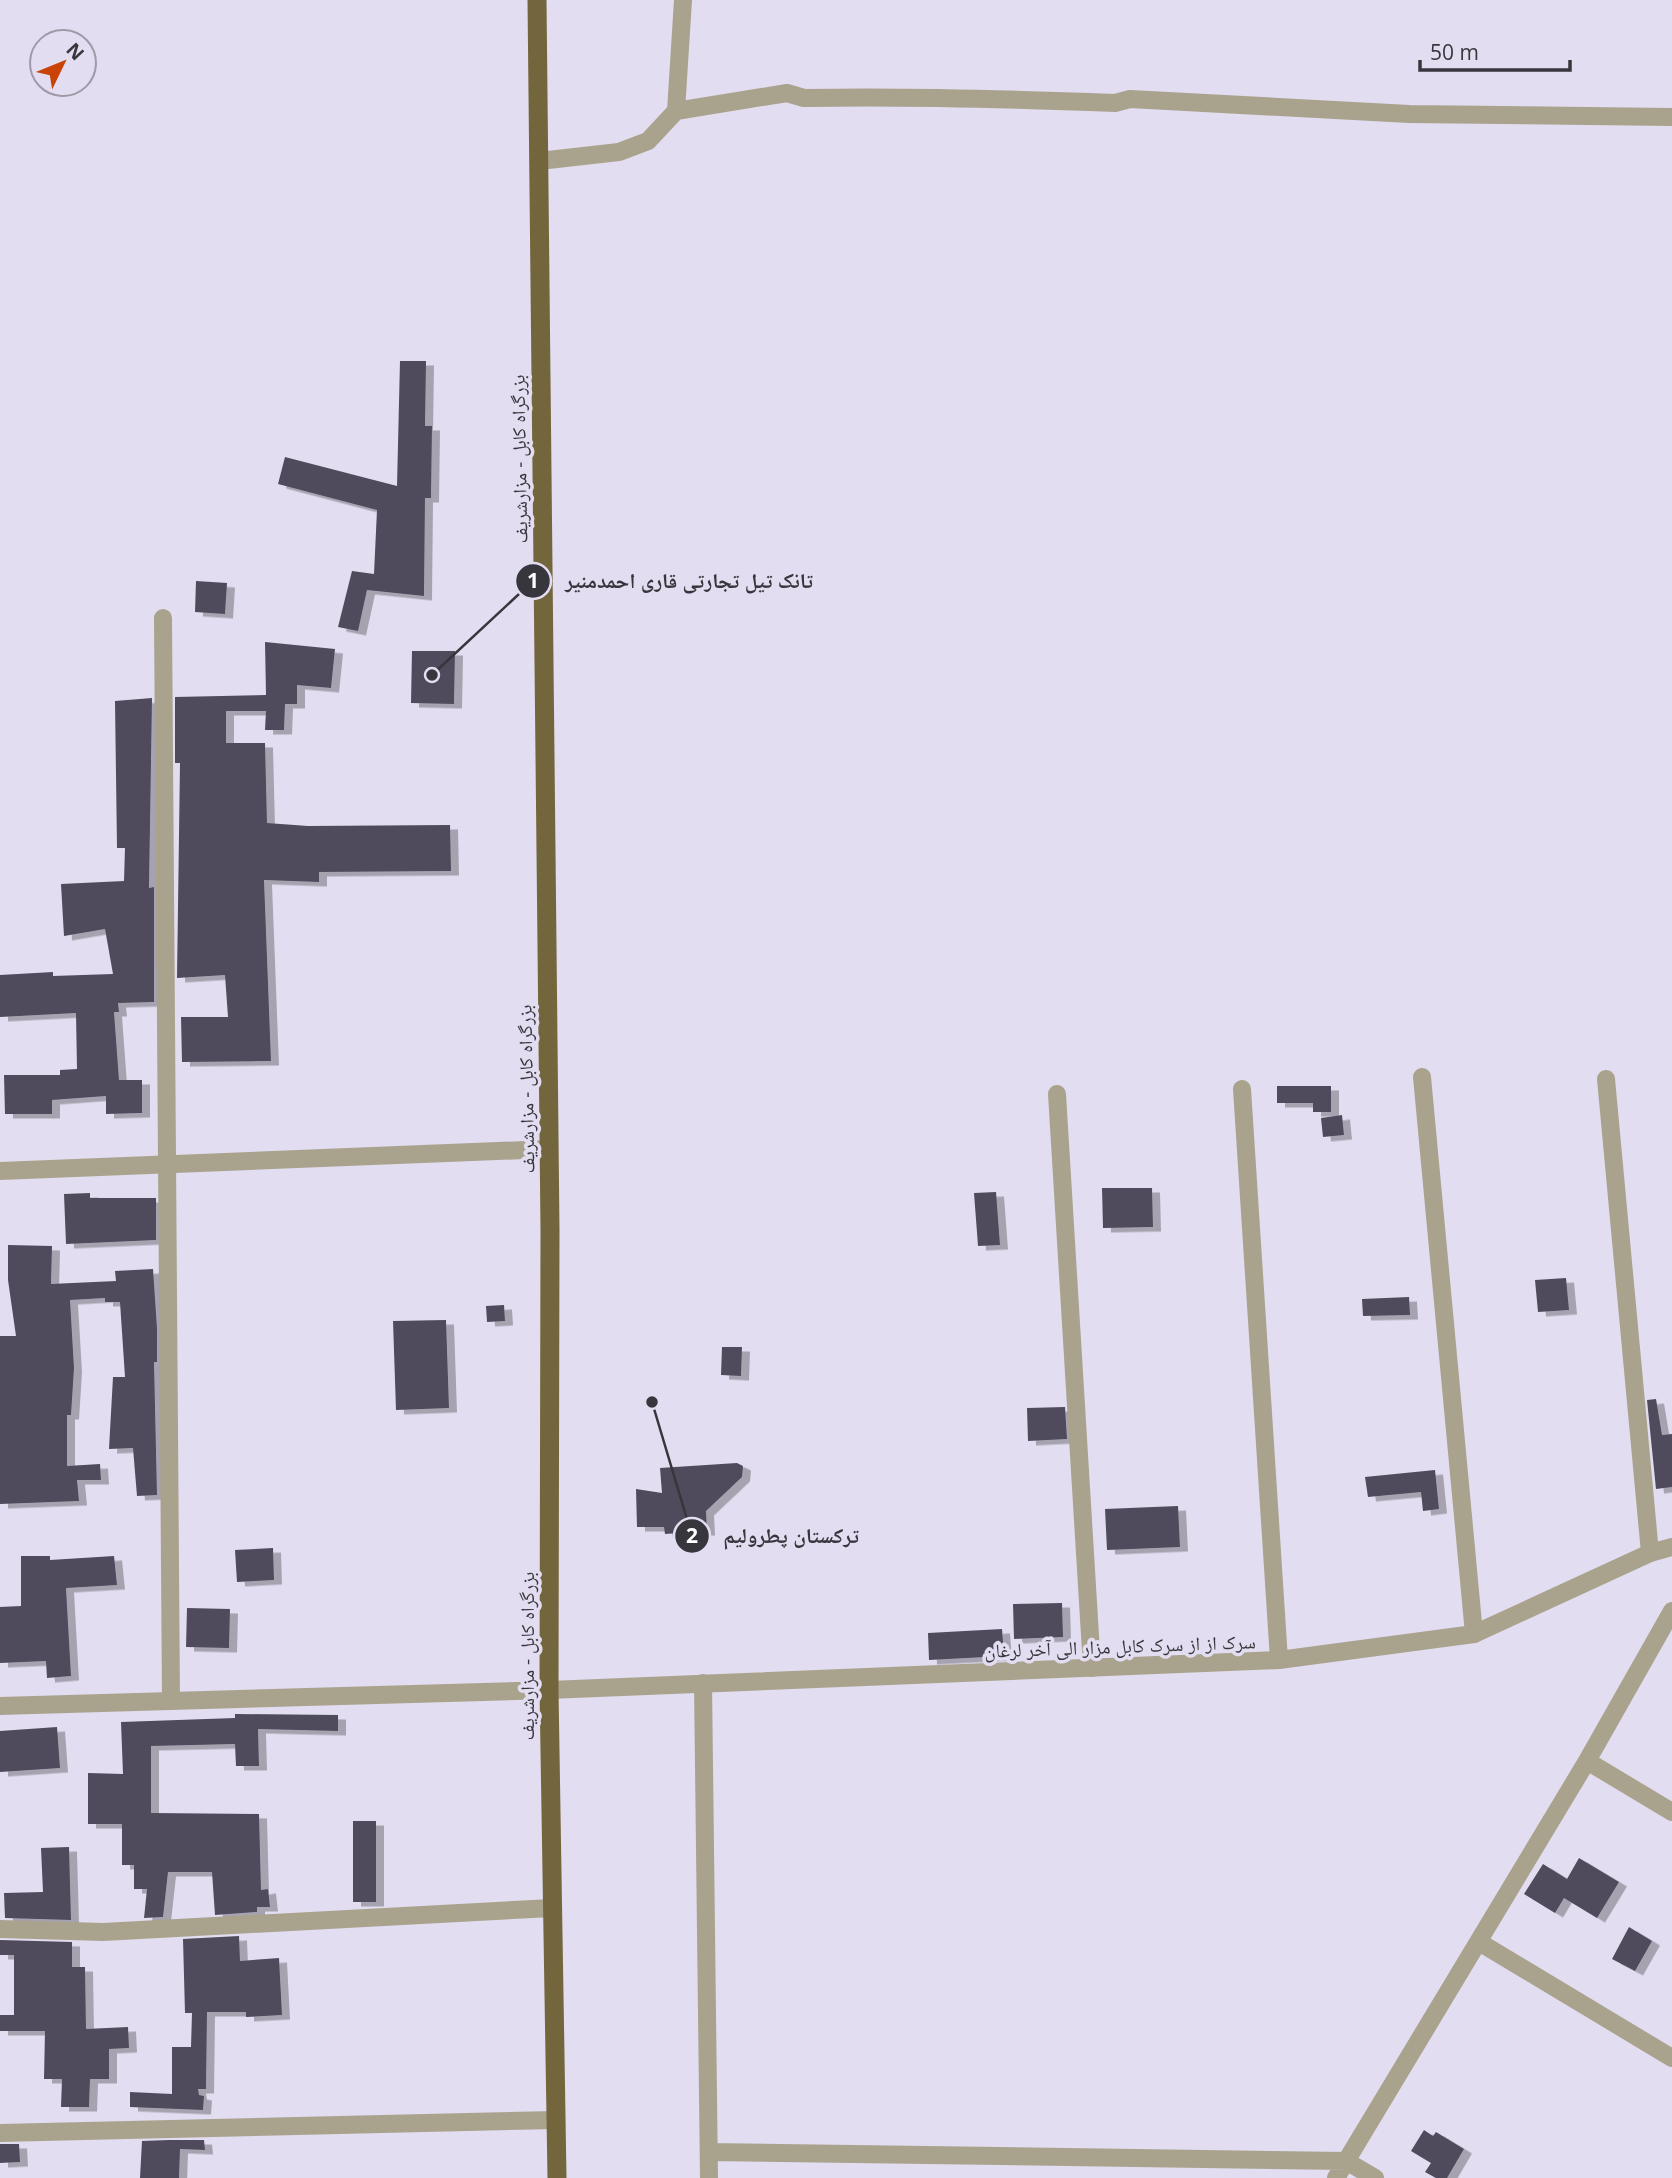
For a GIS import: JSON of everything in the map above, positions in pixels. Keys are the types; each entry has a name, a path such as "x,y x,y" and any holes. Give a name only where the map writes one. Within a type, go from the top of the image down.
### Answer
{"highway":[{"name":"بزرگراه کابل - مزارشریف","path":"537,0 549,1149 549,1690 557,2178"}],"street":[{"path":"676,111 683,0"},
{"path":"539,162 619,152 648,141 676,111 787,93 804,97 952,96 980,100 1115,103 1130,99 1409,114 1672,117"},
{"path":"163,618 171,1701"},
{"path":"1422,1077 1474,1634"},
{"path":"1606,1079 1650,1553"},
{"path":"1242,1090 1279,1660"},
{"path":"1057,1094 1092,1668"},
{"path":"0,1171 549,1149"},
{"name":"سرک از از سرک کابل مزار الی آخر لرغان","path":"0,1706 549,1690 1279,1660 1474,1634 1650,1553 1672,1547"},
{"path":"1335,2178 1587,1761 1672,1611"},
{"path":"703,1684 709,2178"},
{"path":"1587,1761 1672,1812"},
{"path":"0,1929 103,1932 552,1908"},
{"path":"1479,1942 1672,2058"},
{"path":"0,2133 556,2120"},
{"path":"709,2152 1346,2161 1375,2178"}],"building":[{"path":"400,361 426,361 425,426 432,426 431,498 425,498 424,596 367,590 358,631 338,627 352,571 374,574 377,510 278,484 285,457 397,486"},
{"path":"196,581 227,583 225,614 195,612"},
{"path":"265,642 335,649 331,688 297,685 297,704 285,704 284,730 265,730 266,711 226,711 226,743 265,743 267,823 308,826 450,825 451,871 319,872 319,882 264,880 271,1061 182,1062 181,1017 228,1017 225,975 177,978 180,763 175,763 175,697 266,695"},
{"path":"412,651 455,651 454,704 411,703"},
{"path":"152,698 149,888 154,887 154,1002 118,1003 119,1012 114,1012 119,1080 142,1080 142,1113 106,1114 106,1096 52,1100 52,1114 5,1114 4,1075 60,1075 60,1070 77,1069 76,1013 0,1017 0,975 53,972 53,976 113,974 105,929 64,936 61,884 124,881 125,848 117,848 115,701"},
{"path":"1277,1086 1331,1086 1331,1112 1313,1112 1313,1103 1277,1103"},
{"path":"1342,1115 1344,1135 1323,1137 1321,1118"},
{"path":"1102,1188 1152,1188 1153,1227 1103,1228"},
{"path":"996,1192 1000,1245 978,1246 974,1193"},
{"path":"90,1193 90,1198 156,1198 156,1240 66,1244 64,1194"},
{"path":"8,1245 52,1246 51,1284 116,1281 115,1271 153,1269 157,1328 157,1362 154,1362 157,1495 137,1496 133,1448 109,1449 113,1377 125,1377 120,1302 105,1302 105,1298 70,1300 74,1368 71,1415 67,1415 67,1466 100,1464 101,1480 77,1480 79,1501 0,1504 0,1336 16,1336 8,1280"},
{"path":"1566,1278 1569,1310 1538,1312 1535,1280"},
{"path":"1409,1297 1410,1315 1363,1316 1362,1299"},
{"path":"504,1305 505,1321 487,1322 486,1306"},
{"path":"446,1320 449,1408 396,1410 393,1321"},
{"path":"722,1347 742,1347 741,1376 721,1375"},
{"path":"1656,1399 1662,1435 1672,1434 1672,1487 1656,1489 1647,1400"},
{"path":"1065,1407 1067,1439 1028,1441 1027,1408"},
{"path":"737,1463 743,1466 742,1477 706,1511 707,1531 665,1534 664,1527 637,1527 636,1489 662,1493 660,1468"},
{"path":"1435,1470 1439,1509 1423,1511 1421,1492 1368,1497 1365,1477"},
{"path":"1178,1506 1180,1547 1107,1550 1105,1509"},
{"path":"273,1548 274,1580 237,1582 235,1550"},
{"path":"21,1556 50,1556 50,1560 114,1556 117,1585 66,1588 71,1676 47,1678 46,1661 0,1663 0,1607 21,1606"},
{"path":"1062,1603 1063,1637 1014,1639 1013,1604"},
{"path":"187,1608 230,1609 229,1648 186,1647"},
{"path":"1002,1629 1004,1656 929,1660 928,1633"},
{"path":"235,1714 338,1715 338,1731 258,1729 259,1766 236,1766 235,1744 151,1746 151,1813 259,1814 261,1890 268,1889 270,1907 257,1907 257,1912 215,1915 212,1872 168,1872 163,1917 144,1918 147,1889 134,1889 134,1865 122,1865 122,1824 88,1824 88,1773 123,1774 121,1722 235,1718"},
{"path":"57,1727 60,1768 0,1772 0,1731"},
{"path":"353,1821 376,1821 376,1902 353,1902"},
{"path":"69,1847 71,1920 5,1918 4,1893 43,1892 41,1848"},
{"path":"1579,1858 1619,1882 1597,1918 1564,1898 1555,1913 1524,1894 1543,1864 1567,1879"},
{"path":"1629,1927 1652,1941 1635,1971 1612,1959"},
{"path":"239,1936 240,1961 279,1958 282,2015 246,2017 246,2012 207,2012 206,2089 198,2089 199,2095 204,2096 203,2110 130,2107 130,2092 172,2094 172,2047 191,2047 192,2013 185,2013 183,1939"},
{"path":"0,1940 72,1942 72,1967 85,1967 86,2029 128,2027 129,2048 109,2049 109,2079 90,2079 89,2107 61,2107 62,2079 44,2079 45,2031 0,2031 0,2015 14,2015 14,1955 0,1955"},
{"path":"1424,2130 1433,2136 1436,2132 1464,2149 1447,2178 1436,2178 1425,2172 1431,2163 1411,2151"},
{"path":"204,2140 205,2150 180,2149 179,2178 140,2178 142,2141"},
{"path":"0,2144 19,2144 20,2162 0,2163"}],"place":[{"name":"تانک تیل تجارتی قاری احمدمنیر","path":"432,675"},
{"name":"ترکستان پطرولیم","path":"652,1402"}]}
